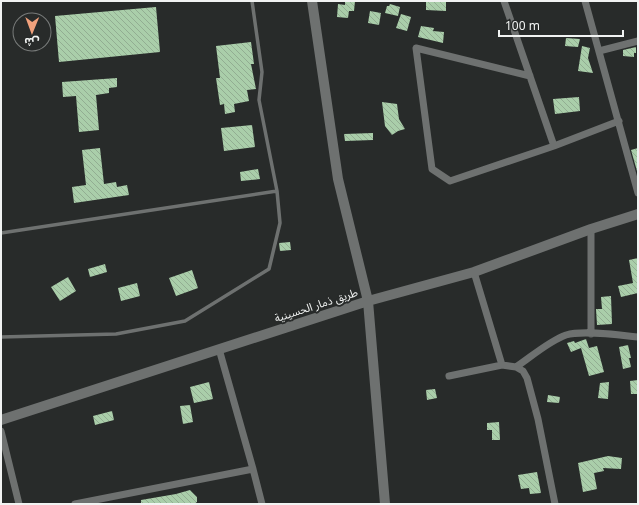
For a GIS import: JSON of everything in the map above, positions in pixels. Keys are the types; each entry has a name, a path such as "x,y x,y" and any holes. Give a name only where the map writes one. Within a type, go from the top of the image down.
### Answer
{"main road":[{"path":"312,1 338,179 368,301 385,504"},
{"name":"طريق ذمار الحسينية","path":"1,420 368,301 474,272 591,229 638,214"}],"street":[{"path":"504,1 554,146"},
{"path":"584,1 619,121 638,193"},
{"path":"599,51 638,41"},
{"path":"530,76 416,48 432,169 450,181 554,146 619,121"},
{"path":"591,229 591,334"},
{"path":"474,272 502,364"},
{"path":"516,367 561,337 579,333 638,337"},
{"path":"219,349 262,504"},
{"path":"449,376 502,364 516,367 523,371 527,378 538,419 555,504"},
{"path":"1,431 19,504"},
{"path":"75,504 102,501 253,469"}],"lane":[{"path":"1,337 116,334 185,320 269,269 280,223 277,191 259,100 262,72 252,1"},
{"path":"1,233 277,191"}],"building":[{"path":"345,1 355,1 354,11 349,11 348,18 337,17 338,4 345,5"},
{"path":"426,1 446,1 446,11 426,10"},
{"path":"390,4 400,7 398,16 385,13 387,6"},
{"path":"156,7 160,52 59,62 55,16"},
{"path":"370,11 381,13 379,25 368,23"},
{"path":"401,14 411,17 407,31 396,28"},
{"path":"421,26 434,28 433,31 444,32 443,43 418,37"},
{"path":"566,38 580,39 578,47 565,46"},
{"path":"251,42 254,64 251,64 256,89 247,90 249,101 234,104 235,112 225,114 224,104 220,105 216,78 220,78 216,46"},
{"path":"582,46 590,48 588,58 593,73 578,71"},
{"path":"636,47 634,57 623,56 623,50"},
{"path":"117,78 117,87 109,88 109,93 96,95 99,130 79,132 76,96 63,97 62,82"},
{"path":"579,97 580,111 555,114 553,99"},
{"path":"382,102 397,104 399,119 405,129 392,135 385,126"},
{"path":"252,125 255,147 224,151 221,128"},
{"path":"373,133 373,140 345,141 344,134"},
{"path":"100,148 104,184 116,182 117,187 127,185 129,195 74,203 72,187 86,185 82,150"},
{"path":"638,148 638,170 637,171 631,150"},
{"path":"258,169 260,179 241,181 240,172"},
{"path":"290,242 291,250 280,251 279,243"},
{"path":"638,258 638,293 621,297 618,286 633,283 629,260"},
{"path":"105,264 107,272 90,277 88,269"},
{"path":"192,270 198,288 176,296 169,278"},
{"path":"68,277 76,291 60,301 51,287"},
{"path":"137,283 140,296 121,301 118,288"},
{"path":"611,296 612,324 597,325 596,309 602,309 601,297"},
{"path":"586,339 589,348 597,346 604,372 589,376 581,348 571,352 567,343 574,341 575,343"},
{"path":"628,345 631,358 629,358 631,367 623,369 619,347"},
{"path":"638,380 638,394 631,394 630,381"},
{"path":"209,382 213,399 194,403 190,387"},
{"path":"609,382 608,399 598,398 600,383"},
{"path":"435,389 437,398 427,400 426,390"},
{"path":"548,395 560,397 559,403 547,402"},
{"path":"190,405 193,422 183,424 180,406"},
{"path":"112,411 114,420 95,425 93,416"},
{"path":"499,422 500,440 492,440 492,430 487,430 487,423"},
{"path":"608,456 622,458 621,469 603,468 604,471 594,473 597,489 583,492 578,463"},
{"path":"537,472 541,493 530,494 529,488 521,489 518,475"},
{"path":"190,490 197,497 197,502 194,504 141,504 141,500"}]}
